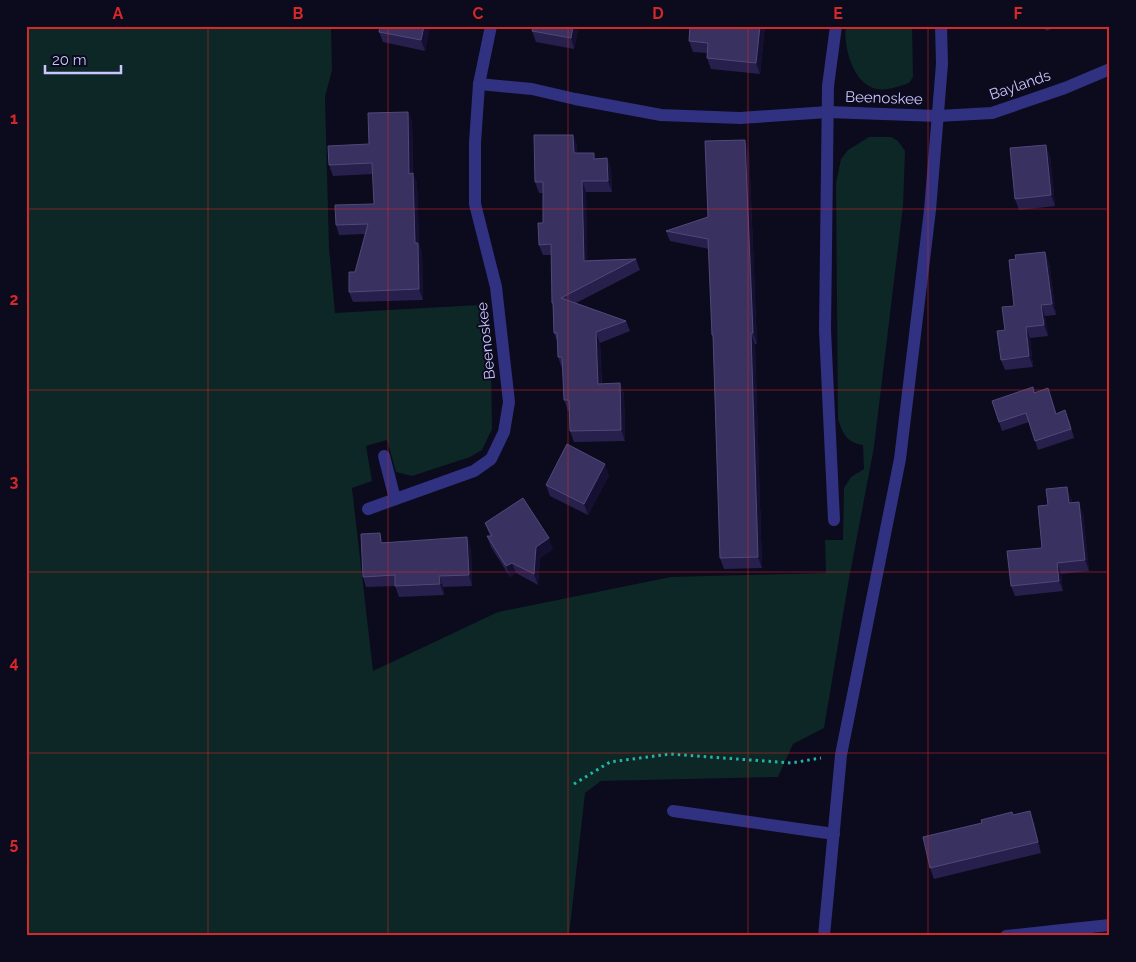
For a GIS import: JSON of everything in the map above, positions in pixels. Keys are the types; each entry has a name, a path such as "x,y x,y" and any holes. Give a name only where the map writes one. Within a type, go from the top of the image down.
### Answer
{"street":[{"name":"Beenoskee","path":"368,509 474,470 491,459 504,432 509,402 496,287 475,204 475,143 480,84 491,26"},
{"name":"Beenoskee","path":"834,520 825,330 828,86 836,26"},
{"path":"824,936 842,755 900,459 930,210 942,64 941,26"},
{"name":"Baylands","path":"938,116 992,113 1065,88 1110,69"},
{"name":"Beenoskee","path":"480,84 532,89 575,100 661,115 740,118 828,112 938,116"},
{"path":"384,456 395,499"},
{"path":"673,812 834,834"},
{"path":"1006,936 1063,933 1110,925"}],"path":[{"path":"574,784 610,762 670,754 792,763 842,755"}],"green space":[{"path":"26,26 331,26 332,70 325,97 329,248 335,313 479,305 491,364 492,429 482,450 470,457 412,476 396,472 387,440 366,446 372,481 352,488 373,671 498,612 671,577 826,573 825,540 843,540 844,488 851,477 864,469 863,445 853,442 846,436 838,419 836,183 841,159 848,150 869,137 891,137 898,141 905,151 903,206 874,447 824,728 793,744 778,777 601,781 585,793 569,936 26,936"},
{"path":"846,26 912,26 913,77 909,83 882,89 873,88 866,84 854,70 850,61 846,43"}],"building":[{"path":"380,26 424,26 421,40 379,32"},
{"path":"533,26 573,26 571,38 532,31"},
{"path":"690,26 760,26 756,63 707,58 708,43 689,41"},
{"path":"408,112 409,174 413,173 415,243 418,243 419,289 349,292 349,272 355,272 368,224 336,225 335,205 374,204 372,163 329,165 328,146 369,144 368,113"},
{"path":"534,135 573,135 574,153 594,153 594,159 607,158 608,181 582,181 584,261 636,259 561,298 626,321 596,332 598,384 620,383 621,430 570,431 569,400 564,400 562,357 558,357 557,333 554,333 551,244 539,245 538,223 543,223 543,182 535,182"},
{"path":"745,140 753,333 751,333 758,557 720,558 708,239 666,231 708,217 705,141"},
{"path":"1046,145 1051,195 1015,199 1010,148"},
{"path":"1045,252 1052,304 1041,305 1044,325 1026,327 1029,356 1001,360 997,331 1005,330 1002,307 1014,306 1009,260 1016,259 1015,255"},
{"path":"1033,387 1034,393 1048,388 1056,414 1065,410 1071,429 1035,441 1026,413 999,422 992,401"},
{"path":"567,444 605,464 584,504 546,485"},
{"path":"1067,487 1069,503 1079,502 1085,560 1057,563 1059,581 1011,586 1007,551 1042,548 1038,506 1048,505 1046,489"},
{"path":"523,498 549,538 536,547 534,574 512,563 506,566 487,536 492,536 485,523"},
{"path":"380,533 381,543 467,537 469,575 439,576 440,584 395,586 395,575 363,577 361,534"},
{"path":"1110,771 1110,789 1108,775"},
{"path":"1030,811 1038,842 930,868 923,837 982,823 981,820 1012,812 1013,815"}]}
